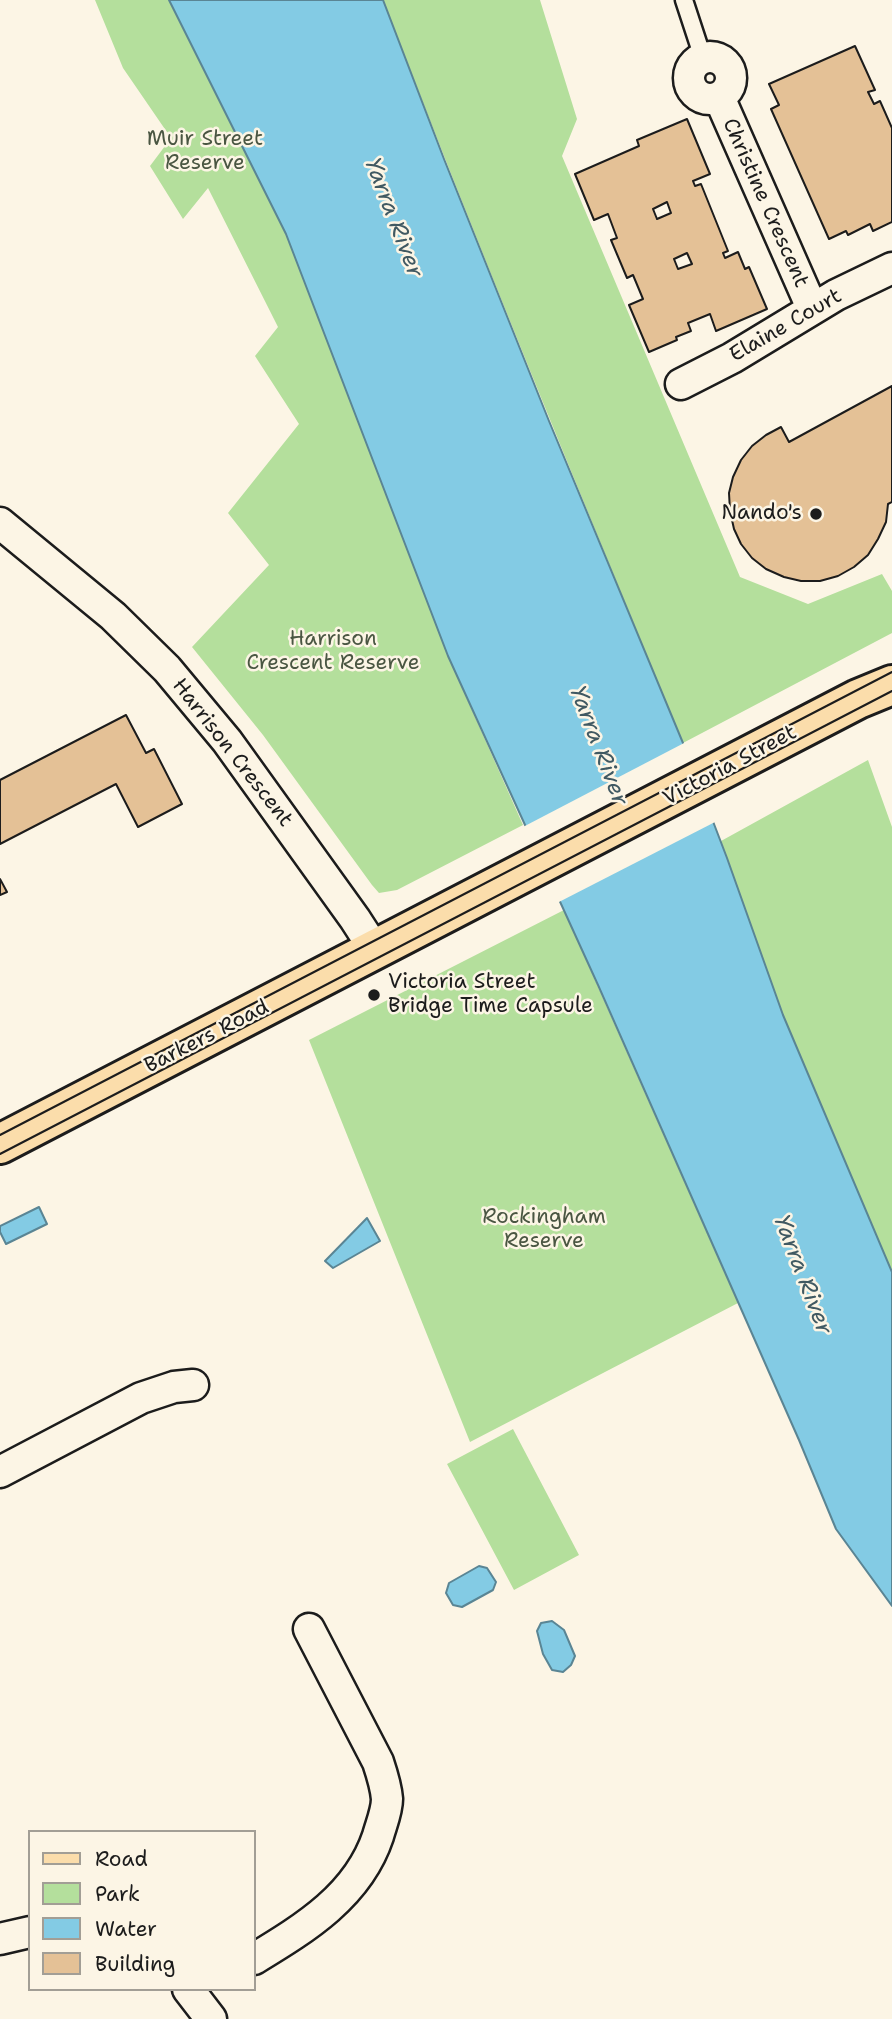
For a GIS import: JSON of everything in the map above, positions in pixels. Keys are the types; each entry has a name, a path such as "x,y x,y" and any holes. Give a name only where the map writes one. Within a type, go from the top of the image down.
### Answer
{"main road":[{"name":"Victoria Street","path":"415,930 875,692 892,675"},
{"name":"Barkers Road","path":"0,1144 415,930"}],"street":[{"name":"Christine Crescent","path":"703,58 721,60 729,70 730,82 724,94 719,97 812,309"},
{"name":"Elaine Court","path":"681,384 743,352 812,309 892,268"},
{"name":"Harrison Crescent","path":"0,523 113,616 167,669 228,741 375,950"},
{"path":"0,1472 141,1398 174,1387 193,1385"},
{"path":"256,1958 299,1931 338,1900 357,1877 374,1848 387,1801 378,1762 309,1629"},
{"path":"0,1939 28,1932"},
{"path":"194,1991 211,2019"}],"lane":[{"path":"684,0 703,58"}],"green space":[{"name":"Harrison Crescent Reserve","path":"95,0 169,0 286,234 448,656 523,825 397,890 379,893 372,885 263,735 192,647 269,565 228,513 299,424 255,356 278,327 208,188 183,219 150,166 171,138 123,68"},
{"path":"383,0 540,0 577,119 562,156 740,577 808,604 882,574 892,591 892,633 683,743 493,279"},
{"path":"868,760 892,827 892,1272 783,1015 721,841"},
{"name":"Rockingham Reserve","path":"564,910 738,1303 470,1442 309,1040"},
{"path":"513,1429 579,1555 514,1590 447,1464"}],"water":[{"name":"Yarra River","path":"169,0 383,0 549,421 683,743 783,1015 892,1272 892,1606 836,1529 598,985 448,656 286,234"},
{"path":"39,1207 47,1224 6,1244 0,1226"},
{"path":"367,1218 380,1241 333,1268 325,1261"},
{"path":"479,1566 487,1568 496,1582 493,1590 462,1607 453,1605 446,1593 449,1583"},
{"path":"552,1621 564,1630 575,1656 571,1665 563,1672 552,1670 543,1654 537,1631 541,1623"}],"pier":[{"path":"686,742 717,821 557,903 521,828"}],"building":[{"path":"855,46 875,90 868,92 874,104 880,101 892,128 892,222 873,231 870,224 848,235 846,231 829,239 771,109 779,105 769,84"},
{"path":"687,119 710,174 693,181 695,186 701,184 728,251 723,253 725,258 738,252 745,269 749,267 767,309 716,331 710,314 688,323 691,331 676,337 677,340 649,352 629,305 643,299 633,275 627,278 611,240 617,238 608,214 594,220 575,174 639,146 637,140","holes":["667,202 671,213 657,219 653,209","687,253 692,264 678,269 674,259"]},
{"path":"892,386 892,502 888,504 886,522 868,555 838,576 820,581 801,581 766,569 752,558 734,529 729,493 741,460 752,446 781,427 789,442"},
{"path":"126,715 146,753 154,749 182,804 138,827 116,784 0,844 0,780"},
{"path":"0,879 7,892 0,895"}],"tram line":[{"path":"0,1135 892,672"},
{"path":"0,1154 892,691"}],"place":[{"name":"Nando's","path":"816,514"},
{"name":"Victoria Street Bridge Time Capsule","path":"374,995"}],"park label":[{"name":"Muir Street Reserve","path":"205,152"}]}
